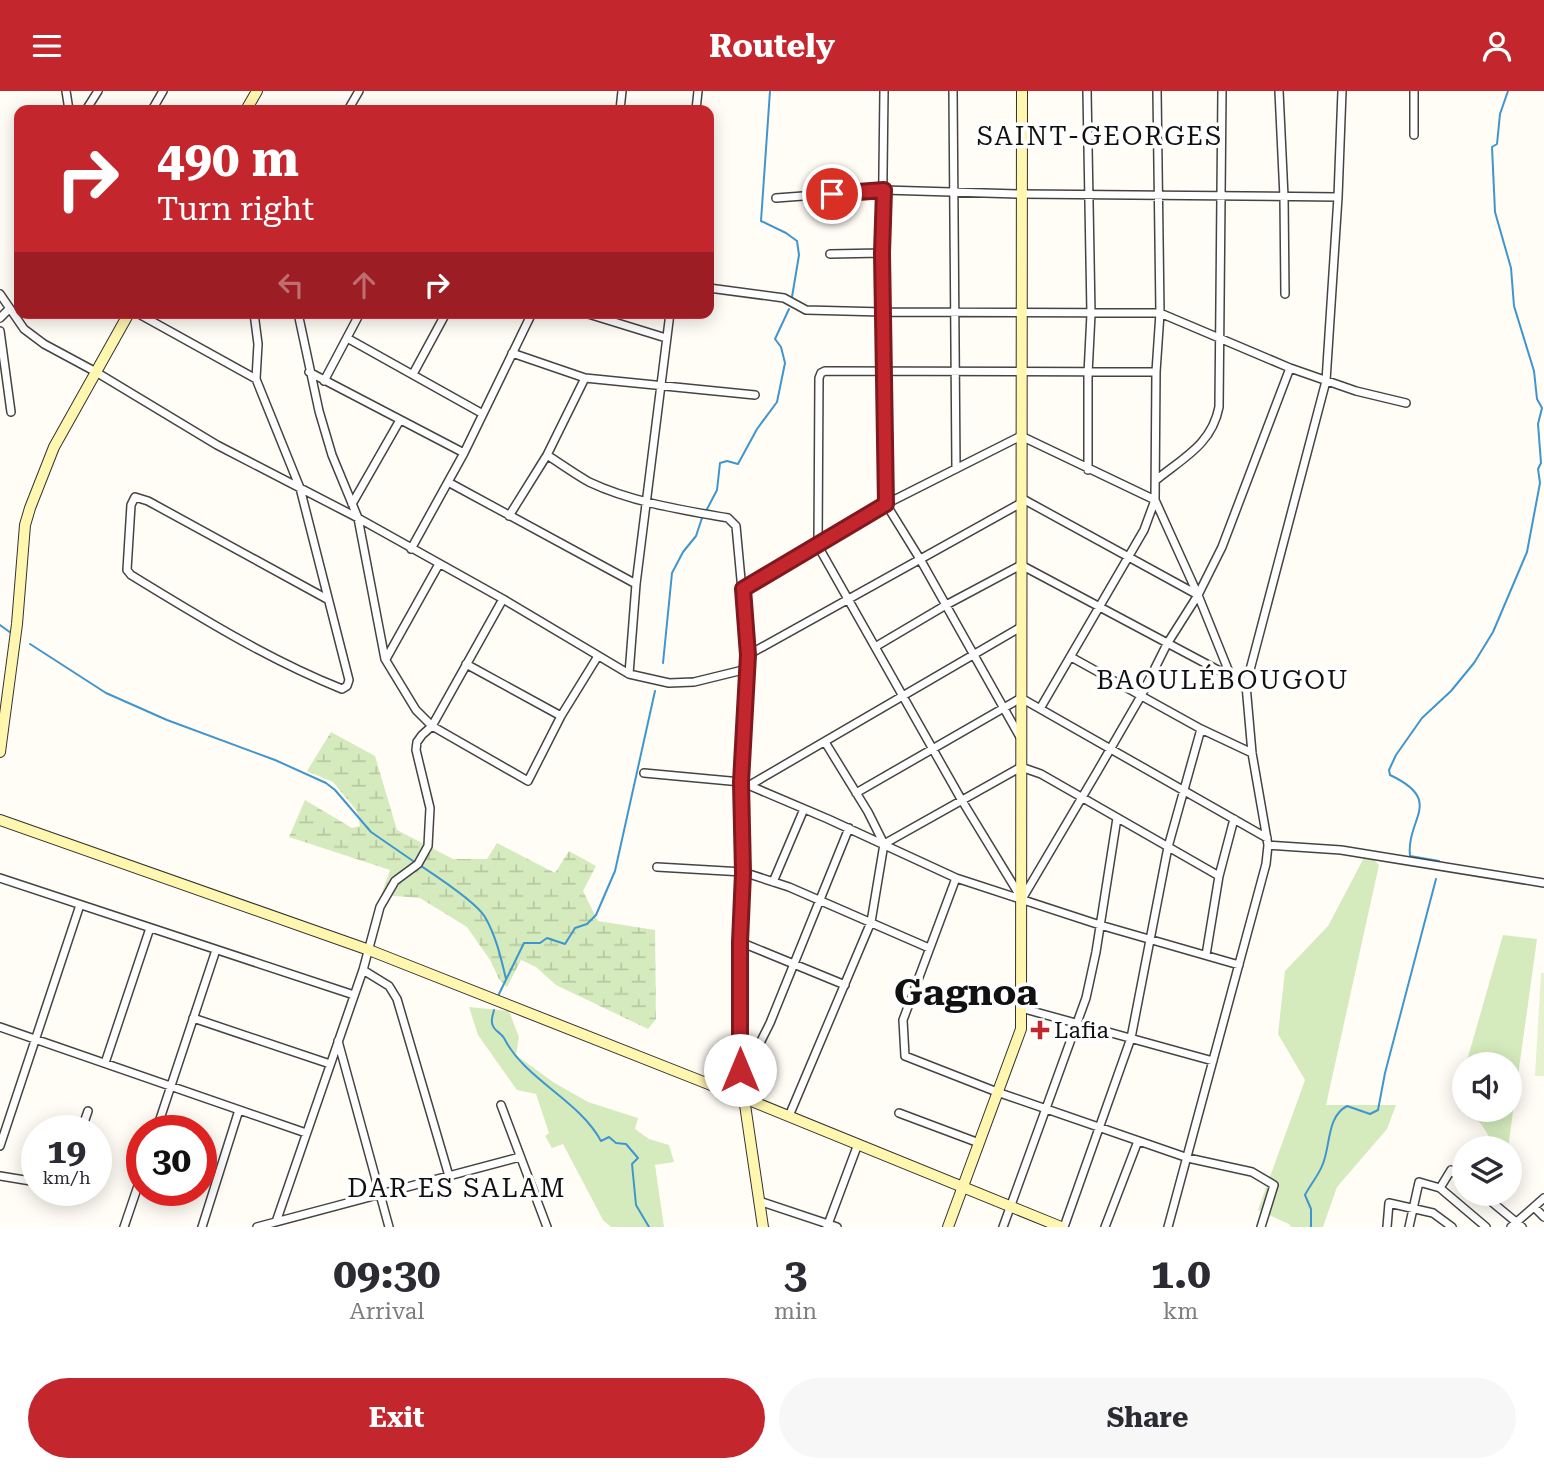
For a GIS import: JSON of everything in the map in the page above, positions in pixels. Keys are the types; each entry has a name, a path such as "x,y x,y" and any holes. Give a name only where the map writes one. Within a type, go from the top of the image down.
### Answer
{"street":[{"path":"884,91 882,253 886,504 946,604 1021,739"},
{"path":"953,91 956,469"},
{"path":"948,1227 1021,1029 1022,91"},
{"path":"1087,91 1091,314 1087,373 1088,470"},
{"path":"1041,707 1144,530 1155,500 1156,372 1160,313 1157,91"},
{"path":"1156,480 1203,443 1213,428 1219,407 1222,91"},
{"path":"1279,91 1285,294"},
{"path":"1168,1227 1266,864 1267,841 1252,753 1246,685 1326,381 1342,91"},
{"path":"1414,135 1415,91"},
{"path":"776,198 884,190 1338,197"},
{"path":"830,254 882,253"},
{"path":"714,289 785,298 806,310 1160,313 1290,368 1356,391 1406,403"},
{"path":"0,294 14,316"},
{"path":"0,318 9,309"},
{"path":"16,319 24,329 44,344 217,445 358,518 629,674 668,683 695,682 747,669"},
{"path":"0,752 17,624 25,526 30,508 54,447 126,319"},
{"path":"148,319 256,379"},
{"path":"255,319 258,344 256,379 300,488 349,680 347,687 342,689 297,671 247,644 131,575 127,570 131,505 135,497 148,501 327,599"},
{"path":"299,319 309,372 332,454 358,518 385,659 416,710 432,726 528,781 561,716 598,656"},
{"path":"324,381 357,319"},
{"path":"413,374 443,319"},
{"path":"411,549 464,453 529,319"},
{"path":"604,319 666,338"},
{"path":"629,674 636,584 669,319"},
{"path":"0,331 11,412"},
{"path":"347,338 483,414"},
{"path":"512,353 585,378 755,395"},
{"path":"1022,899 1111,749 1167,643 1198,595 1222,547 1290,368"},
{"path":"1022,899 961,799 818,546 819,378 825,371 1156,372"},
{"path":"309,372 464,453"},
{"path":"509,516 547,455 585,378"},
{"path":"352,504 400,420"},
{"path":"743,589 886,504 1021,436"},
{"path":"1021,436 1155,500 1231,677"},
{"path":"547,455 591,483 647,502 728,518 736,526 748,655 741,782 743,873 740,1070 763,1227"},
{"path":"447,482 636,584"},
{"path":"1021,500 1198,595"},
{"path":"748,655 1021,500"},
{"path":"385,659 439,564"},
{"path":"1021,565 1246,685"},
{"path":"876,647 946,604 1021,565"},
{"path":"271,1224 363,970 384,898 395,881 418,864 428,846 430,809 416,750 417,742 432,726 503,600"},
{"path":"750,785 1021,627"},
{"path":"1071,657 1201,729 1252,753"},
{"path":"466,664 561,716"},
{"path":"856,793 1021,698"},
{"path":"1021,698 1234,819 1267,841 1341,850 1544,883"},
{"path":"0,820 369,950 789,1115 1063,1227 1131,1038 1168,847 1201,729"},
{"path":"789,1115 871,922 884,843 825,742"},
{"path":"884,843 1021,767 1041,774 1219,876"},
{"path":"644,773 741,782 884,843 956,878 1100,925 1239,965"},
{"path":"773,882 804,809"},
{"path":"1003,1227 1090,982 1117,818"},
{"path":"1206,955 1219,876 1234,819"},
{"path":"740,1070 751,1061 769,1023 849,828"},
{"path":"657,867 743,873 773,882 929,948"},
{"path":"0,878 354,995"},
{"path":"956,878 903,1020 905,1056 997,1092 1188,1158 1252,1172 1274,1185 1261,1227"},
{"path":"0,1146 80,905"},
{"path":"105,1063 150,928"},
{"path":"740,942 845,985"},
{"path":"161,1115 216,950"},
{"path":"363,970 389,986 397,999 449,1176"},
{"path":"1021,1008 1213,1061"},
{"path":"193,1018 330,1064"},
{"path":"0,1027 306,1133"},
{"path":"338,1040 389,1227"},
{"path":"500,1105 547,1227"},
{"path":"202,1227 239,1110"},
{"path":"87,1115 88,1111"},
{"path":"899,1113 979,1143"},
{"path":"1105,1227 1139,1141"},
{"path":"828,1225 858,1144"},
{"path":"257,1227 520,1157"},
{"path":"1440,1188 1452,1171"},
{"path":"0,1176 21,1179"},
{"path":"1409,1227 1419,1182 1440,1188 1486,1227"},
{"path":"1496,1206 1517,1225 1544,1198"},
{"path":"759,1201 837,1227"},
{"path":"1387,1227 1389,1203 1433,1213 1452,1227"},
{"path":"124,1227 131,1206"},
{"path":"1534,1207 1544,1217"},
{"path":"1438,1227 1442,1218"}],"green space":[{"path":"331,732 375,756 397,830 453,859 487,859 497,843 555,873 569,851 596,866 583,891 598,921 655,930 656,1019 648,1029 556,985 536,967 521,960 507,987 499,979 490,960 467,927 420,898 381,895 390,870 289,837 305,800 352,828 360,826 357,811 333,782 307,771"},
{"path":"1367,852 1379,865 1326,1105 1396,1105 1387,1129 1337,1187 1323,1227 1291,1227 1258,1210 1305,1080 1278,1034 1285,971 1328,926"},
{"path":"1503,935 1537,939 1521,1052 1469,1052"},
{"path":"1541,973 1544,973 1544,1076 1535,1076"},
{"path":"469,1007 509,1011 519,1037 516,1055 553,1082 588,1102 638,1118 635,1129 649,1139 669,1145 674,1162 655,1165 664,1227 611,1227 603,1220 563,1144 552,1148 545,1136 549,1133 536,1094 517,1090 478,1035"},
{"path":"1479,1122 1512,1122 1510,1136 1489,1136"}],"waterway":[{"path":"770,91 761,221 797,241 799,255 792,297"},
{"path":"1439,861 1410,856 1410,843 1419,802 1416,793 1390,775 1389,770 1396,755 1422,718 1451,691 1474,663 1493,632 1527,552 1540,483 1538,424 1542,408 1537,399 1534,371 1514,306 1511,268 1495,212 1492,147 1497,144 1500,114 1508,91"},
{"path":"705,513 717,490 720,463 727,461 738,464 757,429 777,402 785,363 781,347 775,339 789,309"},
{"path":"663,663 672,573 683,552 696,536 702,518"},
{"path":"0,625 11,633"},
{"path":"30,644 106,693 326,783 371,832 416,863"},
{"path":"499,994 524,943 540,943 547,938 565,944 575,928 587,924 596,915 615,871 655,691"},
{"path":"421,866 465,897 485,917 495,939 506,979"},
{"path":"1311,1227 1311,1209 1305,1195 1322,1166 1336,1117 1347,1106 1370,1114 1378,1110 1385,1073 1436,879"},
{"path":"494,1010 494,1028 525,1066 579,1113 601,1141 609,1137 616,1143 626,1144 638,1158 632,1164 636,1205 649,1227"}],"place":[{"name":"Lafia","path":"1040,1030"}],"district":[{"name":"SAINT-GEORGES","path":"1100,136"},
{"name":"BAOULÉBOUGOU","path":"1223,680"},
{"name":"Gagnoa","path":"966,992"},
{"name":"DAR ES SALAM","path":"457,1188"}],"route":[{"path":"740,1070 743,873 741,782 748,655 743,589 886,504 882,253 884,190 832,194"}]}
